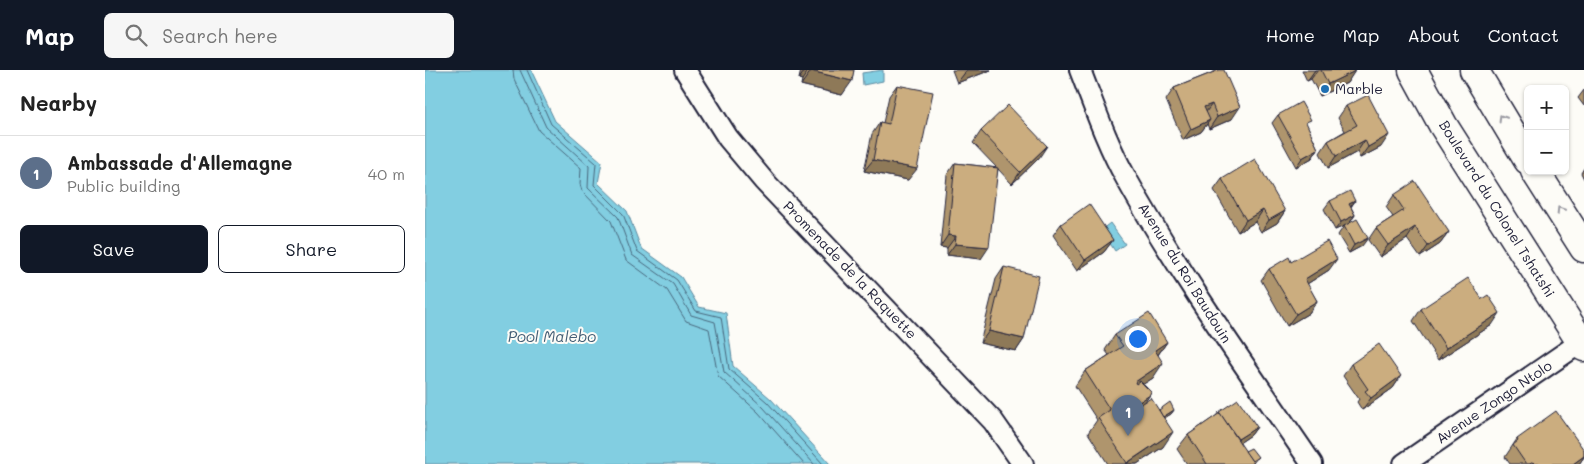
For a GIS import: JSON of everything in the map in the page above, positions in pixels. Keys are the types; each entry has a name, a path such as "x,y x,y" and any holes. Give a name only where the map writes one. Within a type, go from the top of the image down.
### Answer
{"street":[{"name":"Promenade de la Raquette","path":"685,70 728,138 764,180 993,421 1023,464"},
{"name":"Boulevard du Colonel Tshatshi","path":"1413,70 1443,125 1583,343"},
{"path":"1474,70 1524,153"},
{"name":"Avenue du Roi Baudouin","path":"1082,71 1098,119 1125,177 1189,283 1311,464"},
{"path":"1538,175 1584,248"},
{"name":"Avenue Zongo Ntolo","path":"1404,464 1583,343"}],"water":[{"name":"Pool Malebo","path":"425,70 531,70 555,121 602,162 598,183 627,211 641,248 681,277 699,307 726,313 733,366 771,399 830,464 425,464"},
{"path":"883,70 883,81 863,85 862,73"},
{"path":"1110,223 1125,244 1115,251 1101,230"}],"building":[{"path":"811,70 854,70 852,81"},
{"path":"1219,70 1224,70 1240,107 1217,117 1212,104 1204,107 1210,120 1191,129 1174,88"},
{"path":"1321,70 1355,70 1355,71 1328,84"},
{"path":"897,85 933,92 917,169 873,160 880,122 889,124"},
{"path":"1368,95 1389,135 1368,147 1365,140 1336,156 1328,141 1357,125 1346,106"},
{"path":"1301,102 1311,120 1306,122 1318,149 1302,158 1278,115"},
{"path":"1008,105 1047,146 1020,172 981,131"},
{"path":"1255,159 1285,211 1269,220 1263,210 1246,220 1222,179"},
{"path":"955,163 998,168 989,247 955,244 956,236 948,235"},
{"path":"1415,181 1449,232 1428,246 1415,227 1388,245 1376,228 1404,210 1394,195"},
{"path":"1350,191 1355,201 1349,204 1355,215 1341,222 1330,201"},
{"path":"1089,204 1113,240 1085,260 1061,224"},
{"path":"1357,219 1368,238 1354,245 1344,226"},
{"path":"1327,241 1337,259 1305,279 1317,301 1296,314 1269,269 1289,257 1291,262"},
{"path":"1004,267 1039,276 1024,339 989,331"},
{"path":"1468,278 1482,299 1488,295 1500,313 1446,348 1421,309"},
{"path":"1149,313 1167,342 1155,350 1163,363 1135,382 1136,384 1140,381 1151,392 1150,395 1136,404 1138,406 1151,398 1173,432 1127,463 1098,418 1110,410 1085,371 1123,346 1115,335"},
{"path":"1379,344 1401,376 1371,398 1365,391 1368,389 1351,364"},
{"path":"1238,399 1257,427 1238,439 1219,412"},
{"path":"1170,402 1174,410 1163,417 1159,410"},
{"path":"1556,411 1584,450 1584,456 1573,464 1535,464 1533,462 1526,464 1513,445 1518,441 1517,439"},
{"path":"1220,413 1254,464 1207,464 1188,435"},
{"path":"1251,448 1258,457 1252,461 1245,451"}],"place":[{"name":"Marble","path":"1325,89"},
{"name":"Ambassade d'Allemagne","path":"1128,436"}]}
